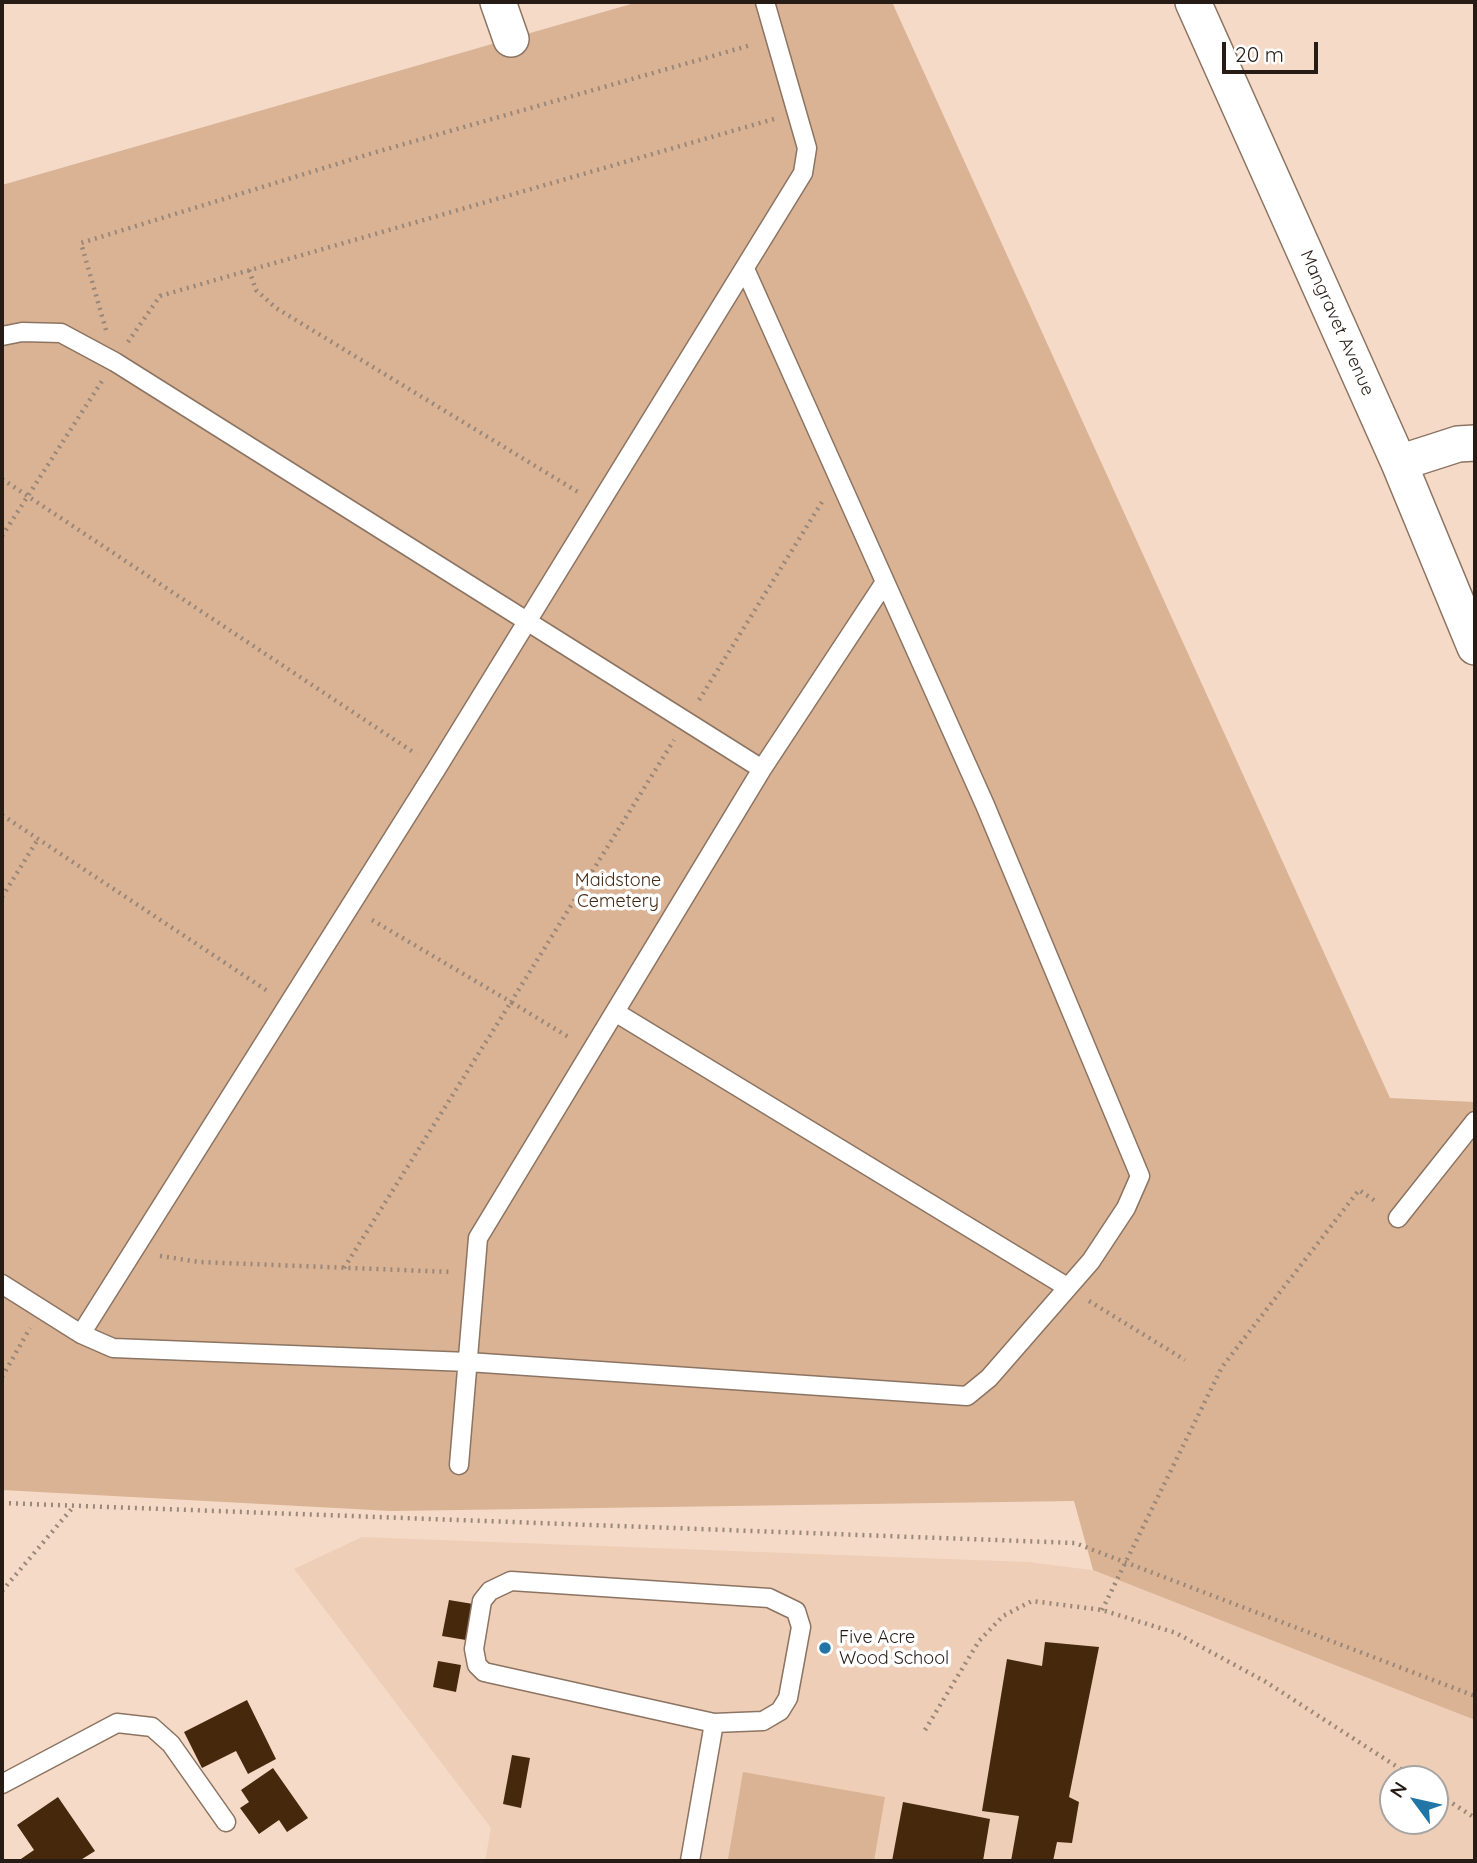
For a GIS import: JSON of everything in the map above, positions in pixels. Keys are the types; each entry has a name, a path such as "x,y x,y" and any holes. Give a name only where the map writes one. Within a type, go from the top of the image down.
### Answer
{"street":[{"path":"498,2 511,39"},
{"name":"Mangravet Avenue","path":"1194,2 1399,463 1475,646"},
{"path":"1399,463 1458,444 1475,443"}],"lane":[{"path":"81,1334 437,768 803,173 807,149 765,2"},
{"path":"2,1284 81,1334 113,1348 468,1362 967,1396 989,1378 1091,1261 1126,1208 1140,1175 985,805 745,269"},
{"path":"2,337 22,332 61,333 115,362 762,769"},
{"path":"459,1465 478,1238 762,769 885,582"},
{"path":"615,1012 1068,1287"},
{"path":"1398,1218 1475,1121"},
{"path":"511,1581 769,1598 796,1611 801,1627 788,1698 780,1712 763,1721 714,1723 484,1672 477,1665 474,1649 482,1601 490,1591 511,1581"},
{"path":"2,1784 117,1723 152,1727 172,1745 226,1822"},
{"path":"690,1861 714,1723"}],"path":[{"path":"115,362 81,243 366,155 775,38"},
{"path":"2,536 160,296 797,112"},
{"path":"249,270 256,290 276,308 599,505"},
{"path":"344,1268 838,477"},
{"path":"2,479 437,768"},
{"path":"2,815 288,1005"},
{"path":"2,897 38,839"},
{"path":"350,907 591,1052"},
{"path":"1101,1610 1222,1367 1359,1190 1398,1218"},
{"path":"137,1245 161,1256 200,1262 475,1273"},
{"path":"1068,1287 1185,1360"},
{"path":"2,1377 41,1309"},
{"path":"2,1503 1075,1543 1475,1696"},
{"path":"2,1591 74,1506"},
{"path":"925,1730 979,1641 1003,1616 1032,1601 1101,1610 1187,1639 1266,1682 1394,1765"},
{"path":"1449,1800 1475,1818"}],"shaded area":[{"name":"Five Acre Wood School","path":"362,1537 1028,1562 1108,1572 1475,1720 1475,1861 485,1861 491,1828 294,1569"}],"green space":[{"name":"Maidstone Cemetery","path":"638,2 892,2 1390,1098 1475,1102 1475,1720 1093,1570 1074,1501 391,1511 2,1490 2,185"},
{"path":"743,1772 885,1797 874,1861 728,1859"}],"building":[{"path":"449,1600 473,1604 466,1640 442,1636"},
{"path":"1045,1642 1099,1647 1069,1797 1079,1802 1072,1843 1057,1842 1053,1861 1011,1861 1019,1816 982,1811 1007,1659 1042,1666"},
{"path":"438,1661 461,1665 456,1692 433,1687"},
{"path":"247,1700 276,1759 248,1774 236,1751 202,1768 184,1732"},
{"path":"512,1755 530,1758 521,1808 503,1804"},
{"path":"273,1768 308,1818 287,1832 279,1820 259,1834 240,1808 249,1802 241,1790"},
{"path":"58,1797 95,1851 79,1861 18,1861 34,1850 17,1825"},
{"path":"903,1802 990,1819 983,1861 892,1861"}],"place":[{"name":"Five Acre Wood School","path":"825,1648"}]}
